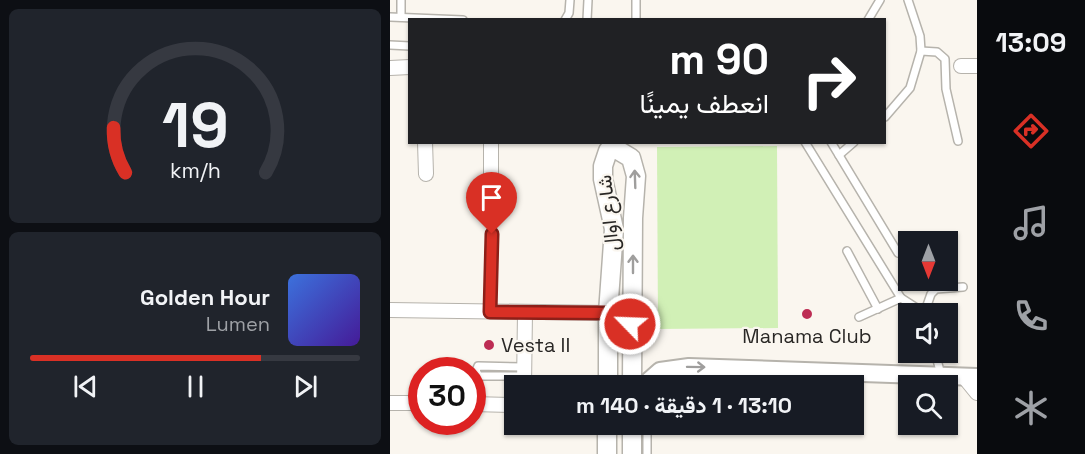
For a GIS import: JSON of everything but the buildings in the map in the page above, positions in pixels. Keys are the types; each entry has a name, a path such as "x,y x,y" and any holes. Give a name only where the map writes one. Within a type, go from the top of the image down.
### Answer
{"main road":[{"name":"شارع اوال","path":"608,375 608,313 614,228 603,166 608,151 616,149 630,158 636,176 633,218 632,375"},
{"path":"607,435 607,454"},
{"path":"632,435 632,454"}],"street":[{"path":"954,65 977,66"},
{"path":"390,68 408,67"},
{"path":"425,144 426,174"},
{"path":"491,144 491,182"},
{"path":"390,310 608,313 626,319 633,330"},
{"path":"524,375 525,312"},
{"path":"569,313 594,321 609,332"},
{"path":"656,375 660,372 689,367 941,375"},
{"path":"971,377 977,393"},
{"path":"390,403 408,403"},
{"path":"486,404 504,405"}],"lane":[{"path":"400,0 401,17"},
{"path":"567,18 570,0"},
{"path":"588,0 588,18"},
{"path":"636,0 636,18"},
{"path":"869,18 880,0"},
{"path":"886,116 910,88 921,51 920,36 908,0"},
{"path":"390,17 422,18"},
{"path":"390,45 408,46"},
{"path":"921,51 937,52 954,65 944,76 958,141"},
{"path":"806,144 901,298 909,303"},
{"path":"832,144 898,253"},
{"path":"839,155 852,144"},
{"path":"490,312 492,234"},
{"path":"847,251 878,309"},
{"path":"928,303 931,294 936,289 963,287"},
{"path":"859,317 901,298"},
{"path":"938,363 941,375"},
{"path":"478,366 524,376 479,376 476,371 478,366"},
{"path":"647,435 647,454"}],"green space":[{"path":"777,146 778,328 658,329 657,147"}],"place":[{"name":"Manama Club","path":"807,314"},
{"name":"Vesta II","path":"489,345"}],"route":[{"path":"492,234 490,312 608,313 619,315 630,324"}]}
